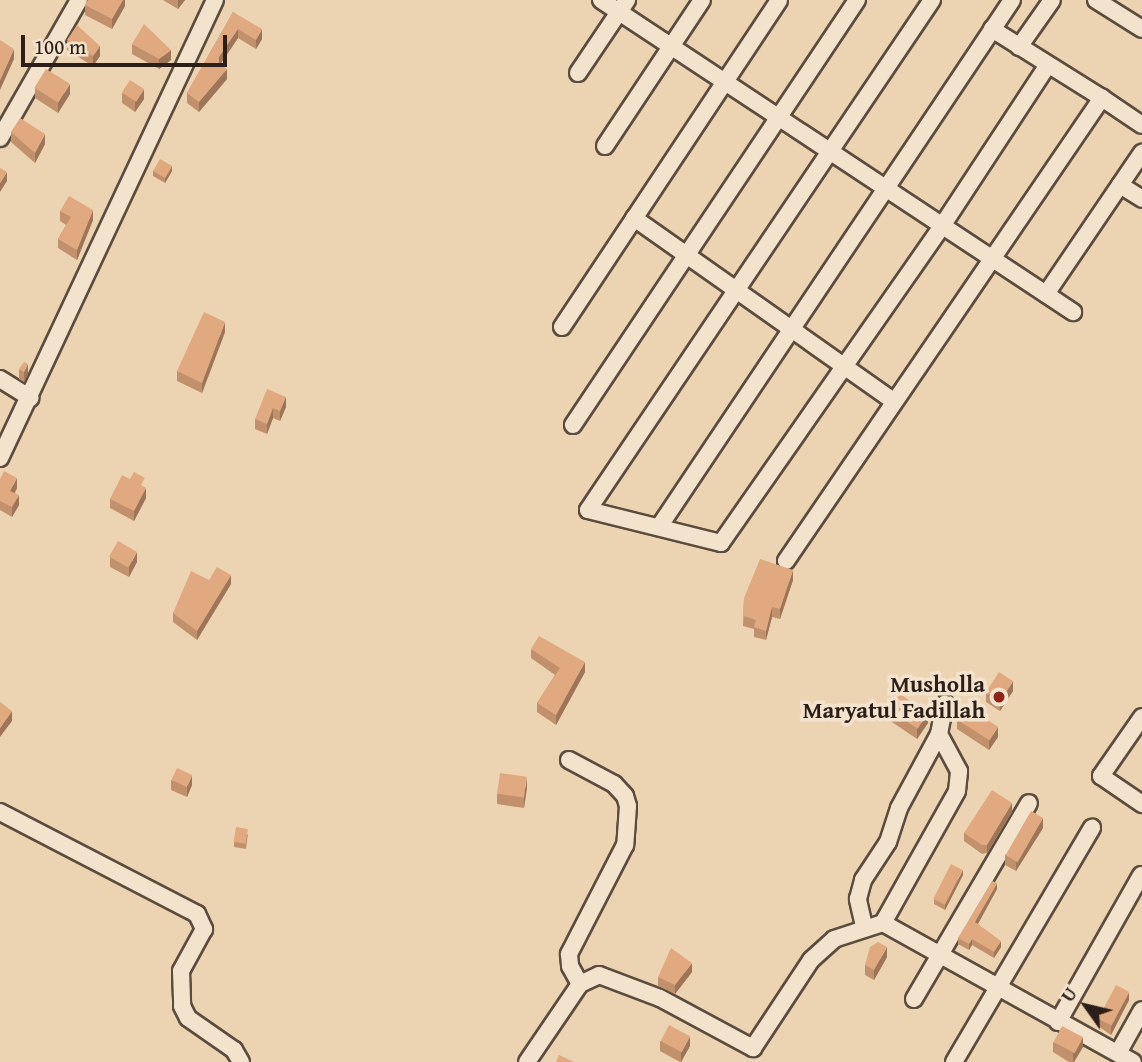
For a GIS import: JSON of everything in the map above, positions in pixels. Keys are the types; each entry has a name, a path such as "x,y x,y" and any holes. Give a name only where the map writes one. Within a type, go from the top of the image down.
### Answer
{"street":[{"path":"0,138 79,0"},
{"path":"0,458 215,0"},
{"path":"601,0 623,6 671,46 1073,312"},
{"path":"605,146 702,0"},
{"path":"562,327 779,0"},
{"path":"573,425 857,0"},
{"path":"932,0 589,510 721,543 842,365 942,226 1047,65"},
{"path":"659,527 1012,0"},
{"path":"1019,47 1052,0"},
{"path":"1097,0 1142,29"},
{"path":"578,72 623,6"},
{"path":"992,29 1142,125"},
{"path":"786,561 990,257 1102,98"},
{"path":"1046,294 1142,153"},
{"path":"1120,185 1142,199"},
{"path":"634,218 893,401"},
{"path":"0,379 30,398"},
{"path":"864,926 858,899 863,880 888,842 899,808 939,734 945,704"},
{"path":"1142,717 1101,776 1142,804"},
{"path":"883,923 957,791 959,771 939,734"},
{"path":"569,760 614,784 625,796 628,806 625,845 569,954 569,966 580,984"},
{"path":"914,999 1029,803"},
{"path":"0,812 197,914 204,929 181,971 181,1006 188,1018 234,1050 241,1062"},
{"path":"954,1062 1092,828"},
{"path":"1058,1022 1142,875"},
{"path":"527,1062 588,976 610,977 753,1048 811,960 834,939 864,926 883,923 1133,1062"},
{"path":"1118,1054 1142,1010"}],"building":[{"path":"88,0 123,0 112,19 85,5"},
{"path":"233,12 262,29 256,40 238,29 219,57 219,64 227,69 199,102 187,93"},
{"path":"144,24 171,50 159,59 132,44"},
{"path":"77,25 100,46 93,56 67,40"},
{"path":"0,40 14,49 0,80"},
{"path":"46,69 70,84 58,102 34,88"},
{"path":"130,80 144,89 136,102 122,93"},
{"path":"20,118 45,134 35,153 11,132"},
{"path":"160,159 172,166 165,178 153,171"},
{"path":"0,168 7,172 0,183"},
{"path":"69,196 93,210 77,250 58,239 71,217 60,211"},
{"path":"204,312 225,322 202,383 177,371"},
{"path":"24,362 28,364 24,372 19,369"},
{"path":"267,389 286,397 280,411 273,408 267,424 255,419"},
{"path":"4,471 17,478 10,491 19,495 12,507 0,501 0,479"},
{"path":"134,472 145,478 141,485 146,488 134,511 110,499 122,475 130,479"},
{"path":"118,541 137,552 128,568 109,557"},
{"path":"760,559 793,570 780,609 772,607 766,631 754,627 756,620 743,616 744,598"},
{"path":"217,567 231,575 197,631 173,613 191,571 209,580"},
{"path":"539,636 585,662 556,715 537,703 560,668 531,649"},
{"path":"999,672 1013,681 1000,701 986,692"},
{"path":"900,694 928,713 918,729 889,710"},
{"path":"0,702 12,711 0,728"},
{"path":"965,706 998,727 990,740 957,720"},
{"path":"177,768 192,775 187,787 172,780"},
{"path":"500,773 527,777 524,798 497,794"},
{"path":"992,790 1012,803 987,845 982,845 964,833"},
{"path":"1031,811 1043,818 1018,862 1006,855"},
{"path":"236,827 248,829 246,844 234,842"},
{"path":"951,864 963,870 945,905 933,899"},
{"path":"992,881 997,883 975,922 1001,941 994,952 972,939 969,944 958,938"},
{"path":"878,942 887,947 874,970 865,965 870,947"},
{"path":"671,948 692,963 675,985 658,977"},
{"path":"1116,985 1129,992 1111,1026 1098,1019"},
{"path":"669,1025 690,1036 682,1052 661,1041"},
{"path":"1062,1026 1083,1037 1075,1053 1054,1042"},
{"path":"559,1055 574,1062 556,1062"}],"place":[{"name":"Musholla Maryatul Fadillah","path":"999,697"}]}
